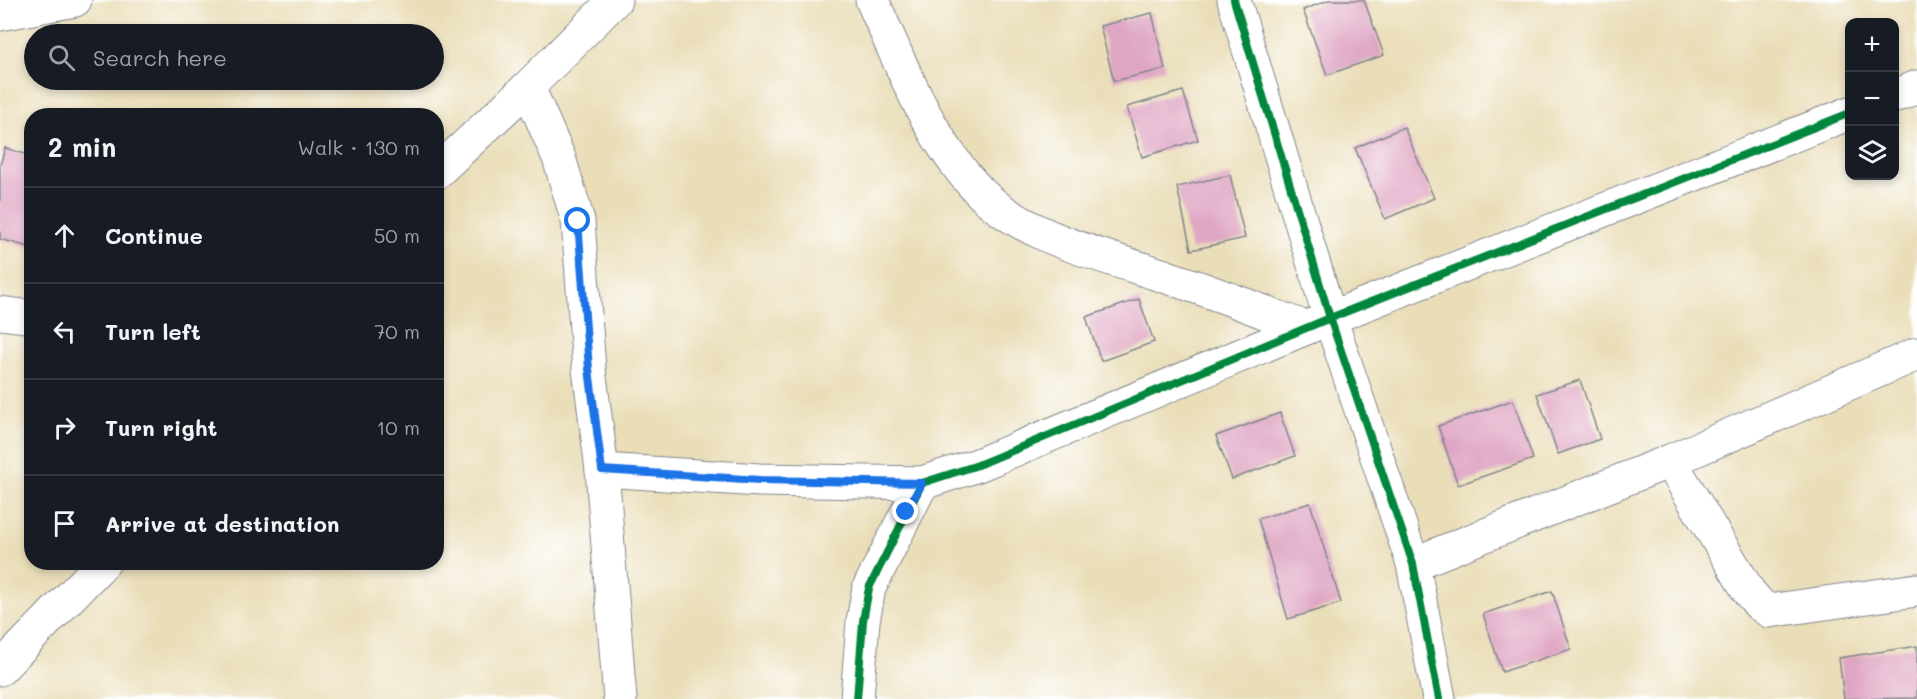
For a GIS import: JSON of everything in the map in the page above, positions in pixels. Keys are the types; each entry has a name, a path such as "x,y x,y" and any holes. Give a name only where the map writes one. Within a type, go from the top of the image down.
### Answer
{"street":[{"path":"0,14 75,0"},
{"path":"444,166 528,87 615,0"},
{"path":"872,0 924,115 961,171 979,192 998,208 1041,231 1082,249 1318,323"},
{"path":"1234,0 1318,323 1413,564 1439,699"},
{"path":"528,87 559,158 578,221 589,369 602,470 620,699"},
{"path":"1899,94 1917,87"},
{"path":"602,470 760,480 922,483 978,465 1318,323 1845,115"},
{"path":"0,313 24,316"},
{"path":"1413,564 1670,461 1917,354"},
{"path":"1670,461 1749,592 1759,604 1769,611 1917,590"},
{"path":"856,699 863,621 869,588 922,483"},
{"path":"0,669 96,570"}],"building":[{"path":"1329,0 1364,0 1384,55 1327,75 1303,10"},
{"path":"1152,13 1165,69 1114,81 1100,26"},
{"path":"1183,91 1198,140 1142,157 1127,107"},
{"path":"1404,127 1434,198 1385,219 1355,148"},
{"path":"5,148 24,154 24,246 0,239 0,165"},
{"path":"1230,175 1245,238 1191,250 1177,187"},
{"path":"1139,299 1154,342 1101,361 1086,317"},
{"path":"1580,380 1600,439 1558,454 1537,394"},
{"path":"1513,400 1533,459 1458,485 1438,426"},
{"path":"1280,413 1295,456 1232,479 1216,436"},
{"path":"1310,503 1341,603 1288,619 1258,519"},
{"path":"1552,591 1571,649 1502,672 1483,614"},
{"path":"1917,646 1917,698 1844,699 1839,658"}],"cycle path":[{"path":"1234,0 1330,318 1413,564 1439,699"},
{"path":"857,699 863,621 869,588 922,483 978,465 1330,318 1845,115"}],"route":[{"path":"578,221 589,369 602,470 760,480 922,483 906,512"}]}
